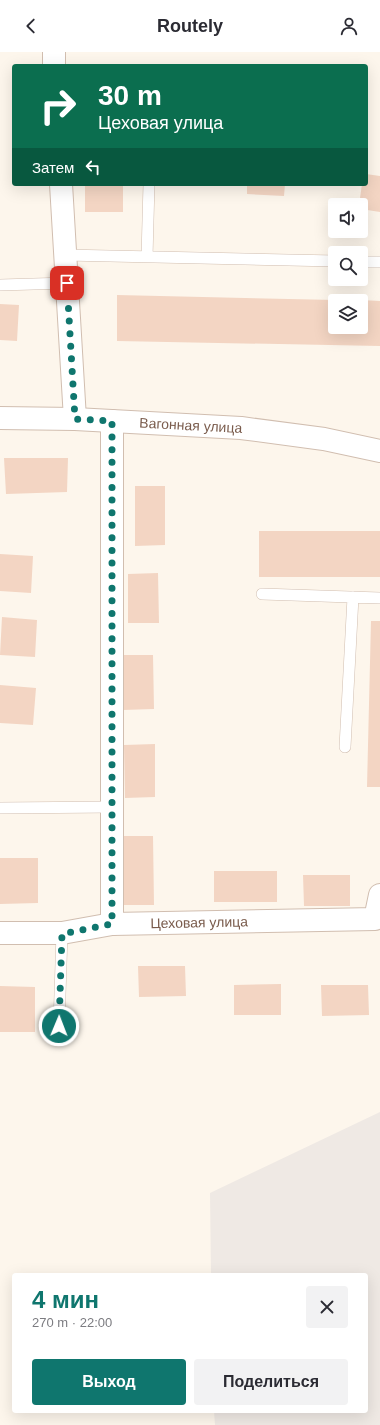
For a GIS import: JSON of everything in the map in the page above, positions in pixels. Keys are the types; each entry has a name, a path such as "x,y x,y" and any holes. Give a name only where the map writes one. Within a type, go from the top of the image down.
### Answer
{"street":[{"path":"54,52 54,64"},
{"path":"61,186 75,419"},
{"name":"Вагонная улица","path":"0,418 75,419 241,428 324,439 380,451"},
{"path":"112,421 112,924"},
{"name":"Цеховая улица","path":"0,933 62,934 112,924 375,919 380,896"}],"lane":[{"path":"147,256 149,186"},
{"path":"65,255 328,261"},
{"path":"368,262 380,262"},
{"path":"0,285 67,283"},
{"path":"262,594 380,598"},
{"path":"345,746 353,597"},
{"path":"0,808 112,807"},
{"path":"59,1026 62,934"}],"shaded area":[{"path":"380,1112 380,1425 215,1425 214,1413 368,1413 368,1273 211,1273 210,1193"}],"building":[{"path":"368,174 380,176 380,212 368,210 368,198 360,198 362,186 368,186"},
{"path":"85,186 123,186 123,212 85,212"},
{"path":"247,186 285,186 284,196 247,194"},
{"path":"117,295 328,300 328,334 368,334 368,300 380,301 380,346 117,341"},
{"path":"0,304 19,305 17,341 0,340"},
{"path":"4,458 68,458 67,492 6,494"},
{"path":"135,486 165,486 165,545 135,546"},
{"path":"259,531 380,531 380,577 259,577"},
{"path":"0,554 33,556 31,593 0,591"},
{"path":"158,573 159,623 128,623 128,574"},
{"path":"2,617 37,620 35,657 0,655"},
{"path":"371,621 380,621 380,787 367,787"},
{"path":"123,655 153,655 154,709 123,710"},
{"path":"0,685 36,688 33,725 0,723"},
{"path":"155,744 155,797 125,798 124,745"},
{"path":"123,836 153,836 154,905 124,905"},
{"path":"0,858 38,858 38,903 0,904"},
{"path":"214,871 277,871 277,902 214,902"},
{"path":"303,875 350,875 350,906 304,906"},
{"path":"138,966 185,966 186,996 139,997"},
{"path":"281,984 281,1015 234,1015 234,985"},
{"path":"321,985 368,985 369,1015 322,1016"},
{"path":"0,986 35,987 35,1032 0,1032"}],"route":[{"path":"59,1026 62,934 112,924 112,421 75,419 67,283"}]}
